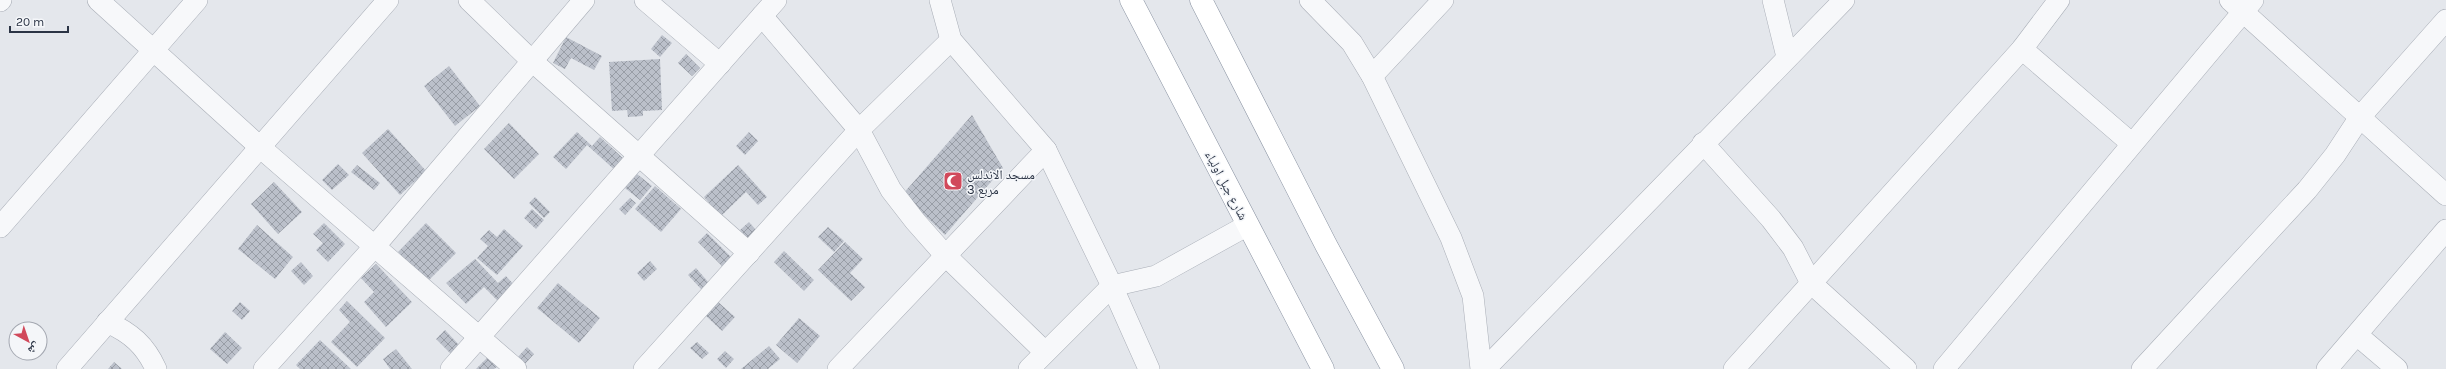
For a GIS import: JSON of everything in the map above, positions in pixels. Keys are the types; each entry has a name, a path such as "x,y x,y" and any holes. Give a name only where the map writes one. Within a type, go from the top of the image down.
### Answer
{"highway":[{"name":"شارع جبل اولياء","path":"1131,0 1323,369"},
{"path":"1201,0 1326,245 1392,369"}],"street":[{"path":"98,0 152,51 261,148 516,369"},
{"path":"0,227 197,0"},
{"path":"67,369 261,148 388,0"},
{"path":"469,0 532,61 749,253"},
{"path":"264,369 374,247 584,0"},
{"path":"645,0 720,64"},
{"path":"451,369 776,0"},
{"path":"940,0 952,40 1046,150 1112,286 1149,369"},
{"path":"1310,0 1352,43 1372,76 1451,238 1473,296 1481,369"},
{"path":"1372,76 1443,0"},
{"path":"1773,0 1787,58"},
{"path":"1485,369 1703,143 1844,0"},
{"path":"1734,369 2022,49 2059,0"},
{"path":"1944,369 2131,143 2242,3 2360,117 2446,195"},
{"path":"762,16 859,130 890,190 945,255 1045,352"},
{"path":"2142,369 2307,190 2335,155 2360,117 2446,20"},
{"path":"644,369 859,130 952,40"},
{"path":"2022,49 2131,143"},
{"path":"1703,143 1771,219 1793,248 1812,283 1906,369"},
{"path":"838,369 1046,150"},
{"path":"1029,369 1112,286 1156,276 1248,225"},
{"path":"2327,369 2446,230"},
{"path":"108,322 133,336 142,344 156,369"},
{"path":"2357,335 2397,369"}],"building":[{"path":"662,35 672,43 660,57 651,49"},
{"path":"566,37 602,56 594,70 571,58 565,69 553,63"},
{"path":"686,54 700,68 692,76 678,63"},
{"path":"660,59 662,110 643,111 643,116 628,117 627,110 612,111 609,62"},
{"path":"449,66 480,106 455,126 424,86"},
{"name":"مسجد الاندلس مربع 3","path":"972,115 1003,168 945,235 903,194"},
{"path":"509,123 539,154 514,179 484,149"},
{"path":"388,129 426,171 400,195 362,153"},
{"path":"577,132 592,146 600,137 627,162 617,172 587,145 566,169 553,157"},
{"path":"749,132 758,141 745,155 736,146"},
{"path":"338,164 349,175 332,190 322,180"},
{"path":"357,165 380,183 374,190 351,172"},
{"path":"738,165 767,197 758,205 746,192 721,216 704,197"},
{"path":"637,174 652,186 640,200 625,188"},
{"path":"274,182 302,212 278,234 251,204"},
{"path":"655,186 681,209 661,232 635,209"},
{"path":"535,197 550,212 544,218 529,203"},
{"path":"630,198 636,203 625,215 619,209"},
{"path":"532,209 544,220 536,229 524,218"},
{"path":"749,222 757,231 748,239 740,230"},
{"path":"324,223 345,244 328,262 316,250 323,243 313,234"},
{"path":"426,223 456,253 428,281 398,252"},
{"path":"257,225 293,257 275,279 238,249"},
{"path":"828,227 844,241 834,252 818,237"},
{"path":"504,229 523,246 497,275 477,258 488,246 480,239 489,230 497,237"},
{"path":"707,233 731,257 722,266 698,242"},
{"path":"845,242 863,259 850,273 865,287 851,301 818,270"},
{"path":"784,251 814,280 804,291 774,262"},
{"path":"475,259 498,283 506,276 515,286 498,301 484,287 466,304 446,283"},
{"path":"650,261 657,269 644,281 637,273"},
{"path":"301,262 313,276 304,285 291,271"},
{"path":"376,264 412,302 386,327 364,302 374,292 361,278"},
{"path":"696,268 709,283 702,290 688,275"},
{"path":"558,283 600,318 579,343 537,308"},
{"path":"347,301 385,338 357,367 331,342 350,322 339,310"},
{"path":"717,301 735,317 722,331 705,315"},
{"path":"240,302 250,311 242,320 232,311"},
{"path":"799,318 820,336 797,363 776,345"},
{"path":"445,330 461,347 452,355 436,339"},
{"path":"225,332 242,348 227,364 210,349"},
{"path":"320,340 351,369 300,369 296,365"},
{"path":"697,342 709,353 702,359 690,348"},
{"path":"769,346 780,359 768,369 741,369"},
{"path":"527,347 534,354 524,365 517,358"},
{"path":"396,349 412,369 390,369 383,359"},
{"path":"725,351 734,359 726,368 717,359"},
{"path":"488,357 498,366 494,369 476,369"},
{"path":"114,362 122,369 108,369"}],"place":[{"name":"مسجد الاندلس مربع 3","path":"953,181"}]}
